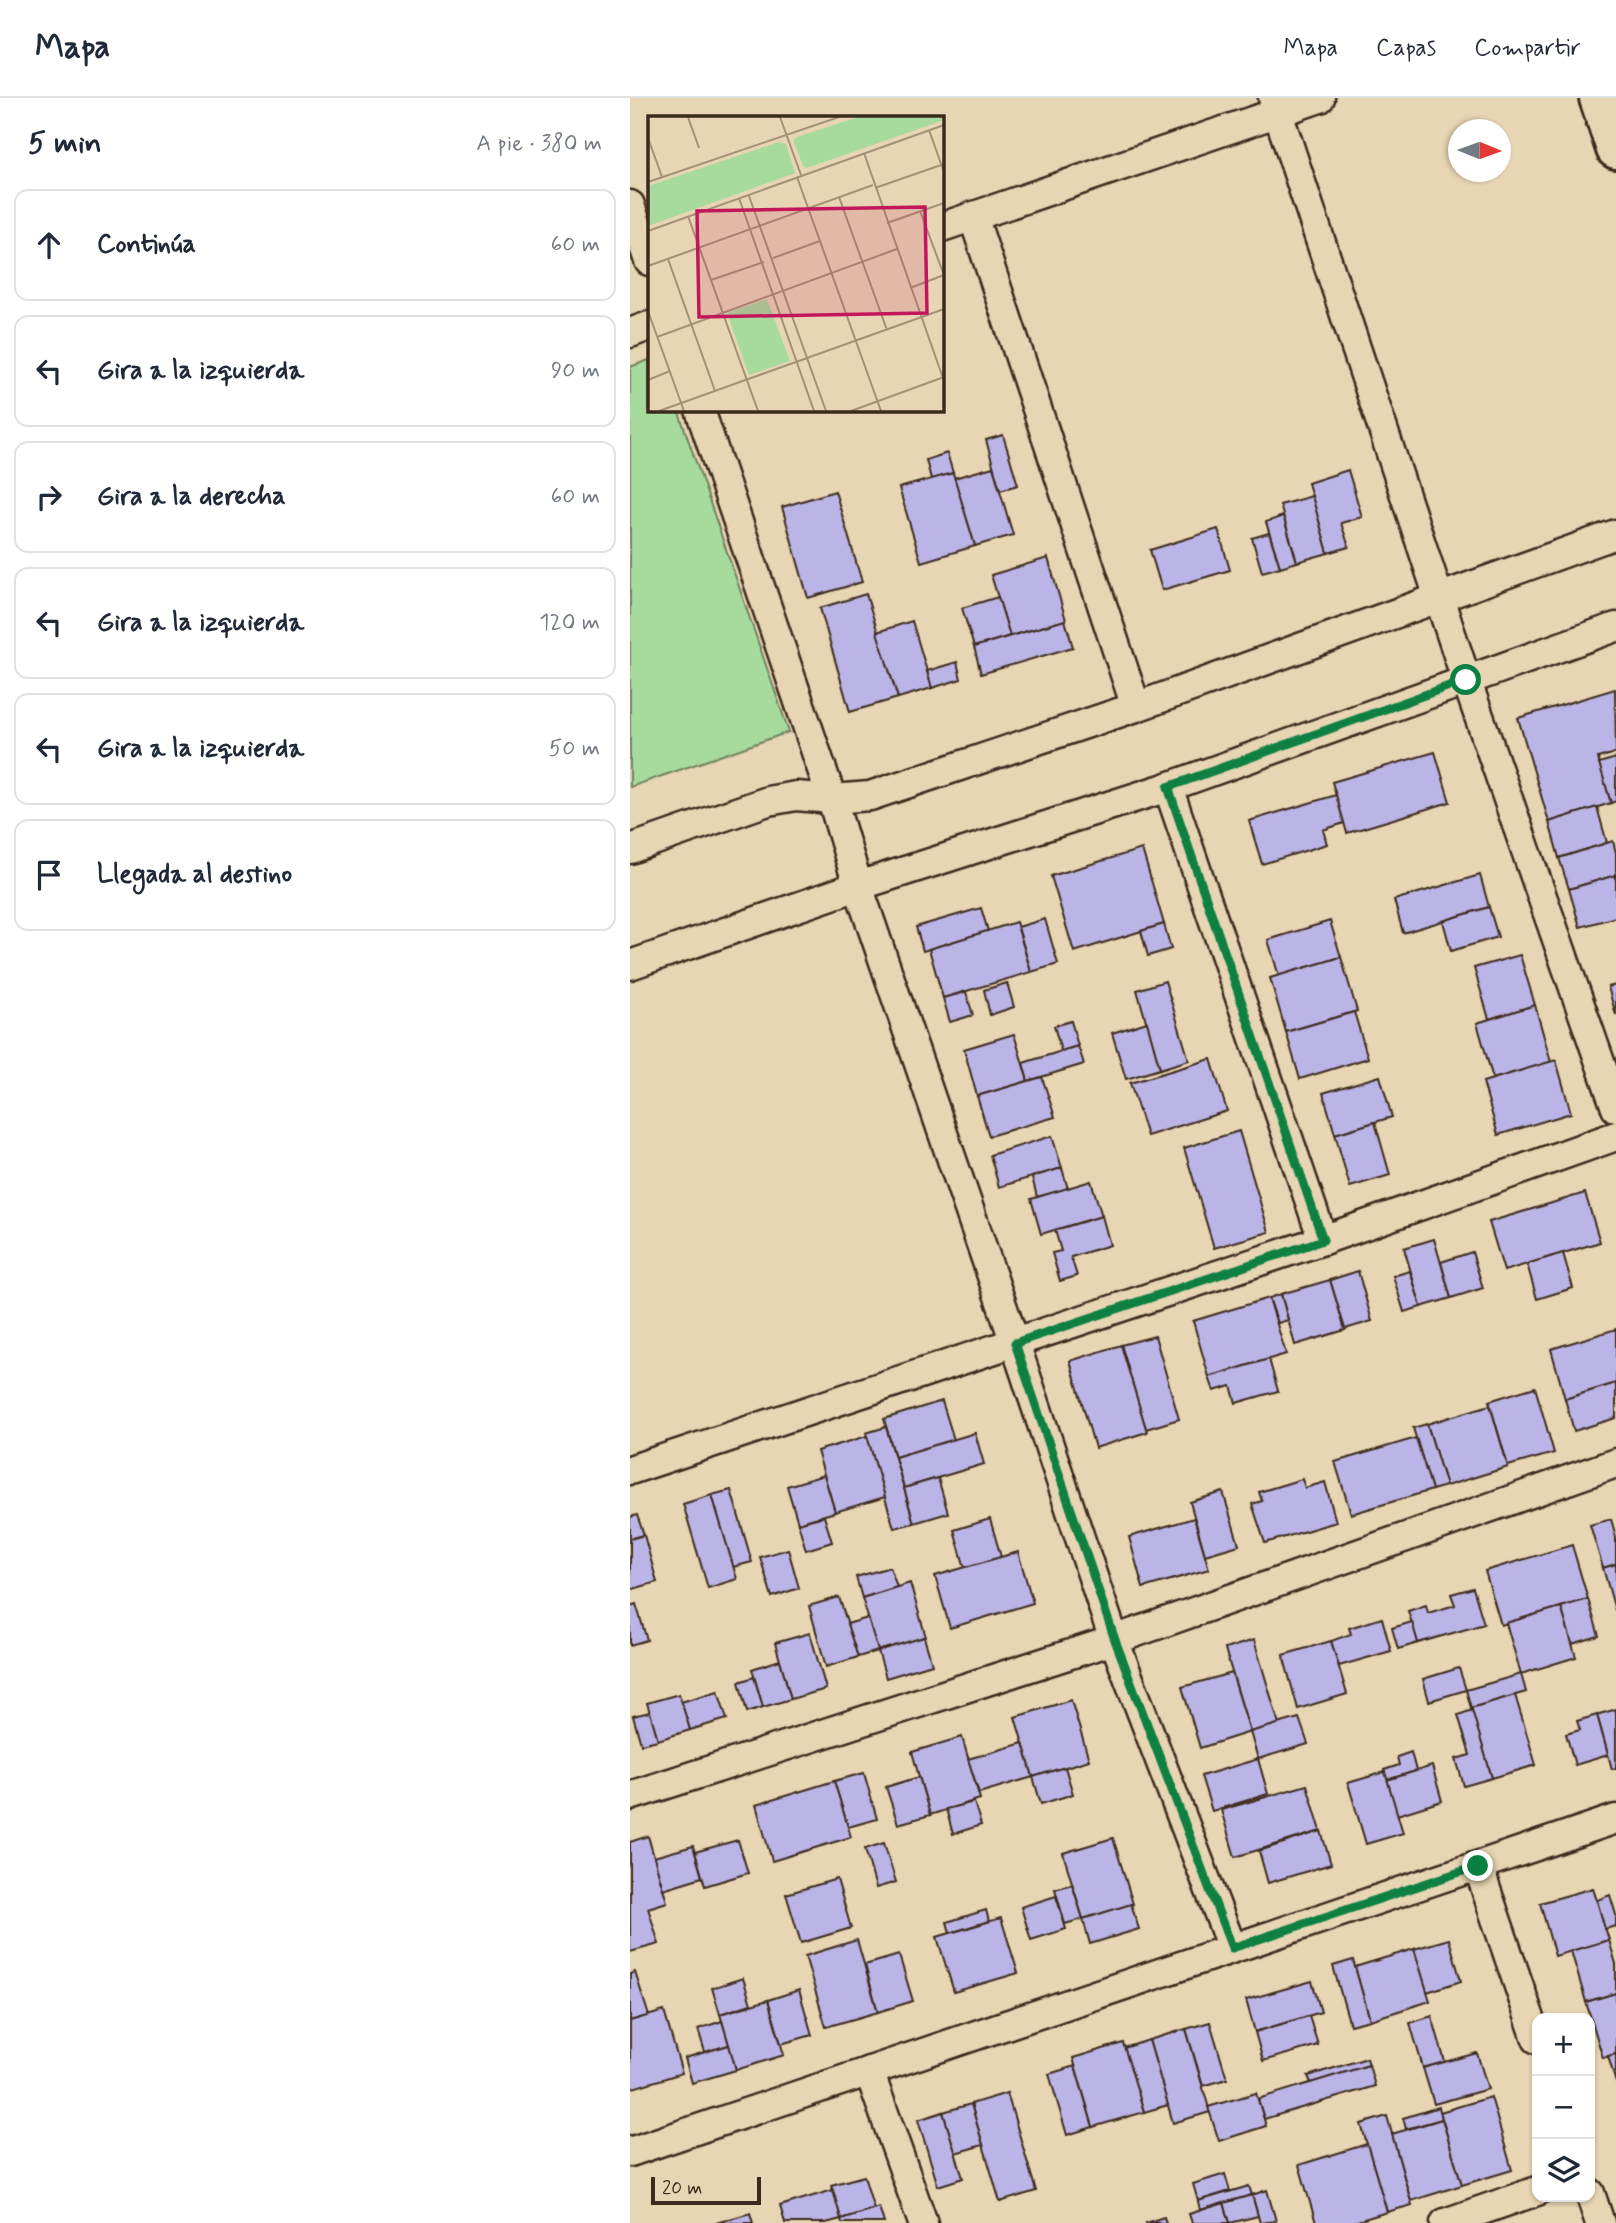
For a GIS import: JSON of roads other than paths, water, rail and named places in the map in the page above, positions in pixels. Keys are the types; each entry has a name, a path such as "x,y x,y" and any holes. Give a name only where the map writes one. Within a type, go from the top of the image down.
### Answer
{"main road":[{"path":"1599,98 1616,149"}],"street":[{"path":"943,227 1275,105 1320,98"},
{"path":"1275,105 1466,680 1616,1108"},
{"path":"630,205 648,258"},
{"path":"973,216 1136,707"},
{"path":"630,333 648,326"},
{"path":"700,411 832,799 858,886 1115,1640 1232,1948"},
{"path":"630,849 768,801 796,796 832,799 870,796 1136,707 1616,534"},
{"path":"630,965 858,886 1168,787 1616,627"},
{"path":"1168,787 1323,1240"},
{"path":"630,1470 1323,1240 1616,1136"},
{"path":"630,1796 1115,1640 1616,1463"},
{"path":"630,2152 1616,1819"},
{"path":"1478,1866 1532,2024"},
{"path":"869,2071 923,2223"},
{"path":"1445,2223 1532,2193"},
{"path":"1593,2202 1600,2223"}]}
